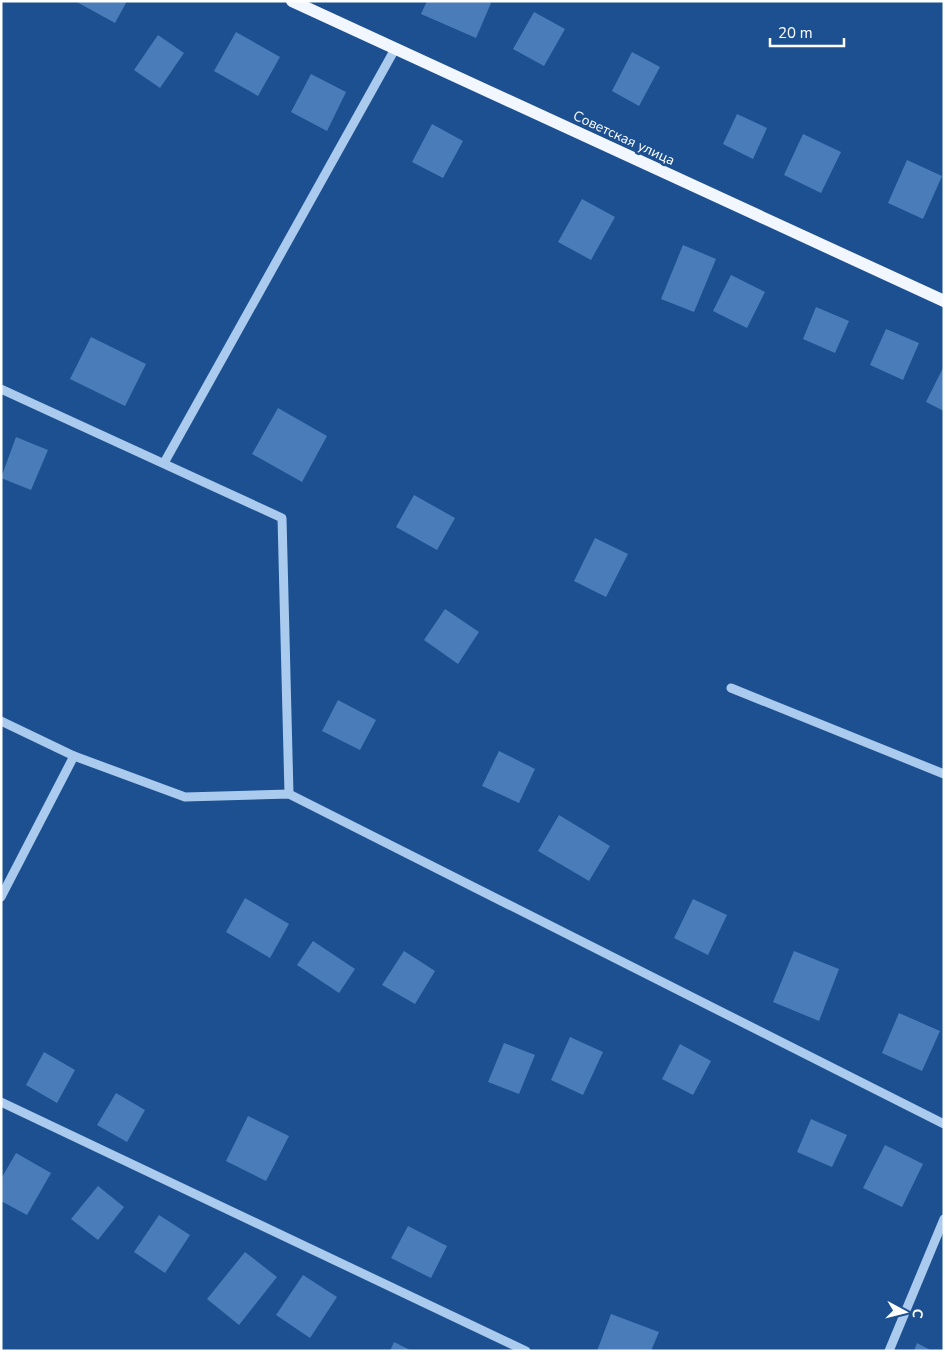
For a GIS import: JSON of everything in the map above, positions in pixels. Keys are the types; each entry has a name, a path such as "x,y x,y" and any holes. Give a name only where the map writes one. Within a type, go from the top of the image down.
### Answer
{"main road":[{"name":"Советская улица","path":"292,1 944,301"}],"street":[{"path":"164,463 395,49"},
{"path":"1,389 282,518 289,794"},
{"path":"731,688 944,774"},
{"path":"1,721 74,756 185,797 289,794 944,1124"},
{"path":"1,897 74,756"},
{"path":"1,1102 526,1351"},
{"path":"890,1351 944,1219"}],"building":[{"path":"75,1 127,1 115,23"},
{"path":"427,1 487,1 491,3 476,38 421,14"},
{"path":"534,12 565,29 544,66 513,49"},
{"path":"236,32 280,57 258,96 214,71"},
{"path":"158,35 184,53 160,88 134,70"},
{"path":"632,52 660,67 639,106 612,91"},
{"path":"311,74 346,92 327,131 291,112"},
{"path":"737,114 767,128 753,159 723,144"},
{"path":"432,124 463,141 443,178 412,162"},
{"path":"803,134 841,152 821,193 784,175"},
{"path":"907,160 942,176 923,219 888,203"},
{"path":"582,199 615,217 591,260 558,242"},
{"path":"683,245 716,259 694,312 661,299"},
{"path":"731,275 765,292 747,328 713,311"},
{"path":"816,307 849,321 835,353 803,339"},
{"path":"886,329 919,343 903,380 870,365"},
{"path":"91,337 146,364 125,406 70,379"},
{"path":"944,366 944,411 926,402"},
{"path":"278,408 327,436 302,482 252,454"},
{"path":"16,437 48,450 31,490 1,478"},
{"path":"414,495 455,518 437,550 396,527"},
{"path":"595,538 628,554 606,597 574,581"},
{"path":"445,609 479,632 458,664 424,640"},
{"path":"338,700 376,720 360,750 322,731"},
{"path":"499,751 535,769 519,803 482,786"},
{"path":"559,815 610,846 589,881 538,851"},
{"path":"245,898 289,924 270,958 226,932"},
{"path":"693,899 727,915 708,955 674,938"},
{"path":"313,941 355,969 339,993 297,965"},
{"path":"404,951 435,971 415,1004 382,985"},
{"path":"794,951 839,969 819,1021 773,1002"},
{"path":"899,1013 940,1031 922,1071 882,1053"},
{"path":"570,1037 603,1052 583,1095 551,1080"},
{"path":"504,1043 535,1055 519,1094 488,1082"},
{"path":"680,1044 711,1061 693,1095 662,1079"},
{"path":"44,1052 75,1070 57,1103 26,1085"},
{"path":"116,1093 145,1110 127,1142 97,1125"},
{"path":"248,1116 289,1136 266,1181 226,1161"},
{"path":"811,1119 847,1135 832,1167 797,1152"},
{"path":"885,1145 923,1164 902,1207 863,1188"},
{"path":"16,1153 51,1173 27,1215 1,1201 1,1179"},
{"path":"98,1186 124,1207 98,1240 71,1219"},
{"path":"159,1215 190,1235 165,1273 134,1252"},
{"path":"408,1226 447,1246 431,1278 391,1258"},
{"path":"245,1252 277,1277 239,1325 207,1299"},
{"path":"303,1275 337,1297 310,1338 276,1315"},
{"path":"611,1314 659,1332 651,1351 597,1351"},
{"path":"394,1342 412,1351 390,1351"},
{"path":"917,1343 932,1351 914,1351"}]}
